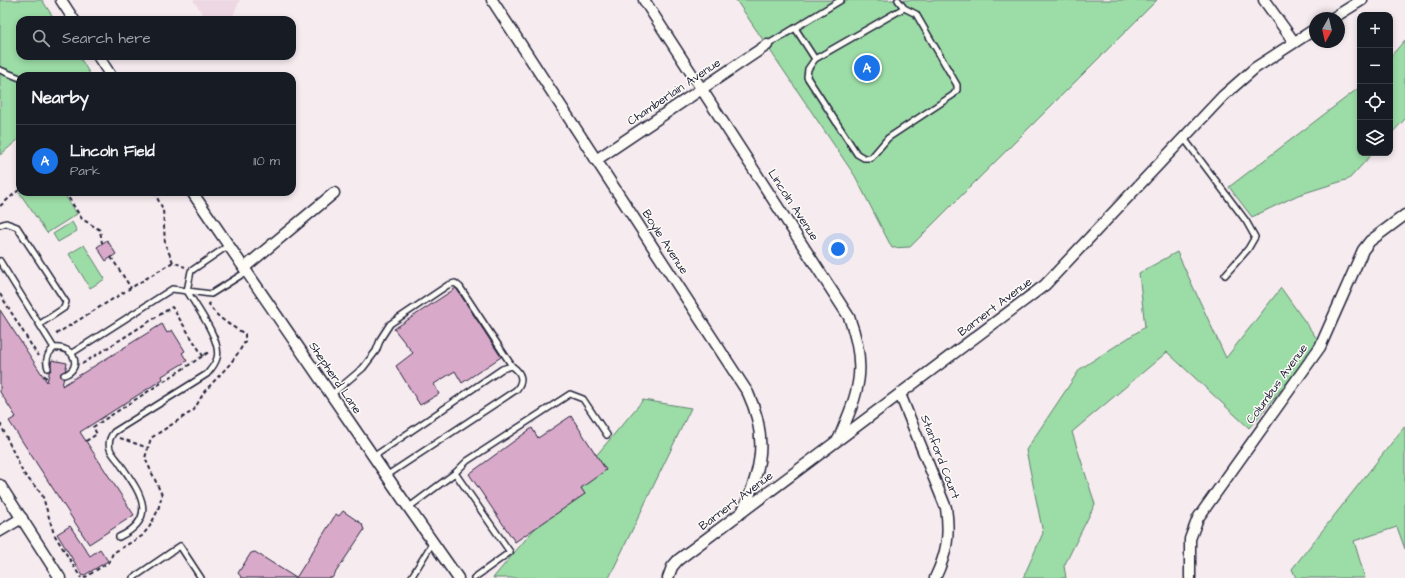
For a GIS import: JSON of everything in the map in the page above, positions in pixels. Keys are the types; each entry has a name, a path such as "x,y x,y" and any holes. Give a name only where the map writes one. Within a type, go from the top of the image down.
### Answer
{"street":[{"path":"61,0 71,16"},
{"name":"Boyle Avenue","path":"492,0 730,365 755,407 761,432 761,459 751,493 741,512"},
{"name":"Lincoln Avenue","path":"644,0 849,317 858,346 860,375 853,404 839,439"},
{"path":"1264,0 1294,42"},
{"path":"1343,12 1362,0"},
{"name":"Barnert Avenue","path":"668,578 672,567 678,560 1045,285 1223,96 1256,68 1309,33"},
{"name":"Chamberlain Avenue","path":"596,160 767,45"},
{"path":"101,60 109,72"},
{"path":"245,270 334,193"},
{"name":"Shepherd Lane","path":"195,196 408,508 458,578"},
{"name":"Columbus Avenue","path":"1190,578 1190,539 1198,518 1320,347 1363,250 1370,241 1405,216"},
{"name":"Stanford Court","path":"900,394 946,508 948,521 947,546 944,558 935,578"},
{"path":"0,485 60,578"},
{"path":"0,532 22,518"}],"lane":[{"path":"767,45 841,0"},
{"path":"898,0 904,8 916,14 957,85 957,90 953,95 888,138 871,158 864,158 857,154 807,77 808,69 815,59 904,8"},
{"path":"795,28 815,59"},
{"path":"0,70 16,76"},
{"path":"1183,137 1246,221 1255,237 1248,250 1225,275"},
{"path":"0,225 6,223 17,227 66,302 64,308 40,324"},
{"path":"119,537 139,523 144,504 138,490 110,450 110,437 114,432 207,374 213,367 217,357 215,340 187,291 191,271 229,245"},
{"path":"0,261 54,348"},
{"path":"72,353 172,290 211,294 245,270"},
{"path":"331,395 363,368 376,351 381,338 390,324 448,285 455,283 522,380 521,384 516,390 386,476"},
{"path":"54,348 65,348 72,353 74,358 73,367 64,376"},
{"path":"48,368 47,357 54,348"},
{"path":"373,457 502,368 512,366"},
{"path":"408,508 456,473 467,461 570,394 583,399 607,435"},
{"path":"456,473 510,552 474,578"},
{"path":"411,578 433,542"},
{"path":"133,578 180,546 202,578"}],"path":[{"path":"0,206 16,192"},
{"path":"67,196 82,220 100,230 102,243"},
{"path":"156,196 163,209 165,244 173,262 182,267 188,266"},
{"path":"111,257 131,288"},
{"path":"56,334 173,262"},
{"path":"0,294 38,355 38,359"},
{"path":"0,423 23,473 42,494 54,534 82,578 109,562 113,553 142,536 150,526 158,510 162,495 145,458 152,438 194,410 204,392 230,364 245,342 245,334 229,324 211,308 209,304 218,298"},
{"path":"80,367 80,365 172,307 204,356"},
{"path":"86,441 97,434 93,427 217,347"},
{"path":"40,370 48,380"},
{"path":"120,438 148,448"}],"shaded area":[{"path":"193,0 240,0 233,16 204,16"}],"green space":[{"path":"0,0 42,0 52,16 16,16 16,60 81,60 89,72 16,72 16,141 0,155"},
{"path":"736,0 1157,0 910,247 892,248 855,176"},
{"path":"1405,40 1405,119 1393,132 1393,84 1393,54"},
{"path":"1357,89 1357,156 1370,156 1349,179 1298,195 1252,217 1229,187"},
{"path":"22,196 66,196 77,214 47,233"},
{"path":"72,222 77,231 58,242 53,234"},
{"path":"84,245 105,279 90,288 69,254"},
{"path":"1177,252 1226,358 1281,288 1320,343 1249,428 1167,352 1072,432 1095,504 1064,566 1066,578 1023,578 1043,533 1026,450 1080,369 1145,327 1139,273"},
{"path":"643,400 691,408 609,578 493,578"},
{"path":"1405,426 1405,549 1397,527 1354,541 1365,578 1296,578 1292,569"}],"building":[{"path":"107,240 116,254 106,261 97,247"},
{"path":"456,288 501,357 462,383 455,371 434,384 439,394 420,405 396,366 413,353 394,329"},
{"path":"0,310 47,382 52,360 67,363 62,386 162,324 167,333 172,330 185,351 182,353 187,361 162,376 163,379 80,432 134,515 89,544 9,421 16,417 0,392"},
{"path":"571,416 606,470 581,488 585,494 515,542 469,474 532,428 538,438"},
{"path":"343,511 362,524 364,530 332,578 296,578 336,514 339,516"},
{"path":"70,526 90,556 100,549 108,561 83,576 57,534"},
{"path":"255,552 296,578 242,578 238,573 251,553"}],"place":[{"name":"Lincoln Field","path":"867,68"}]}
